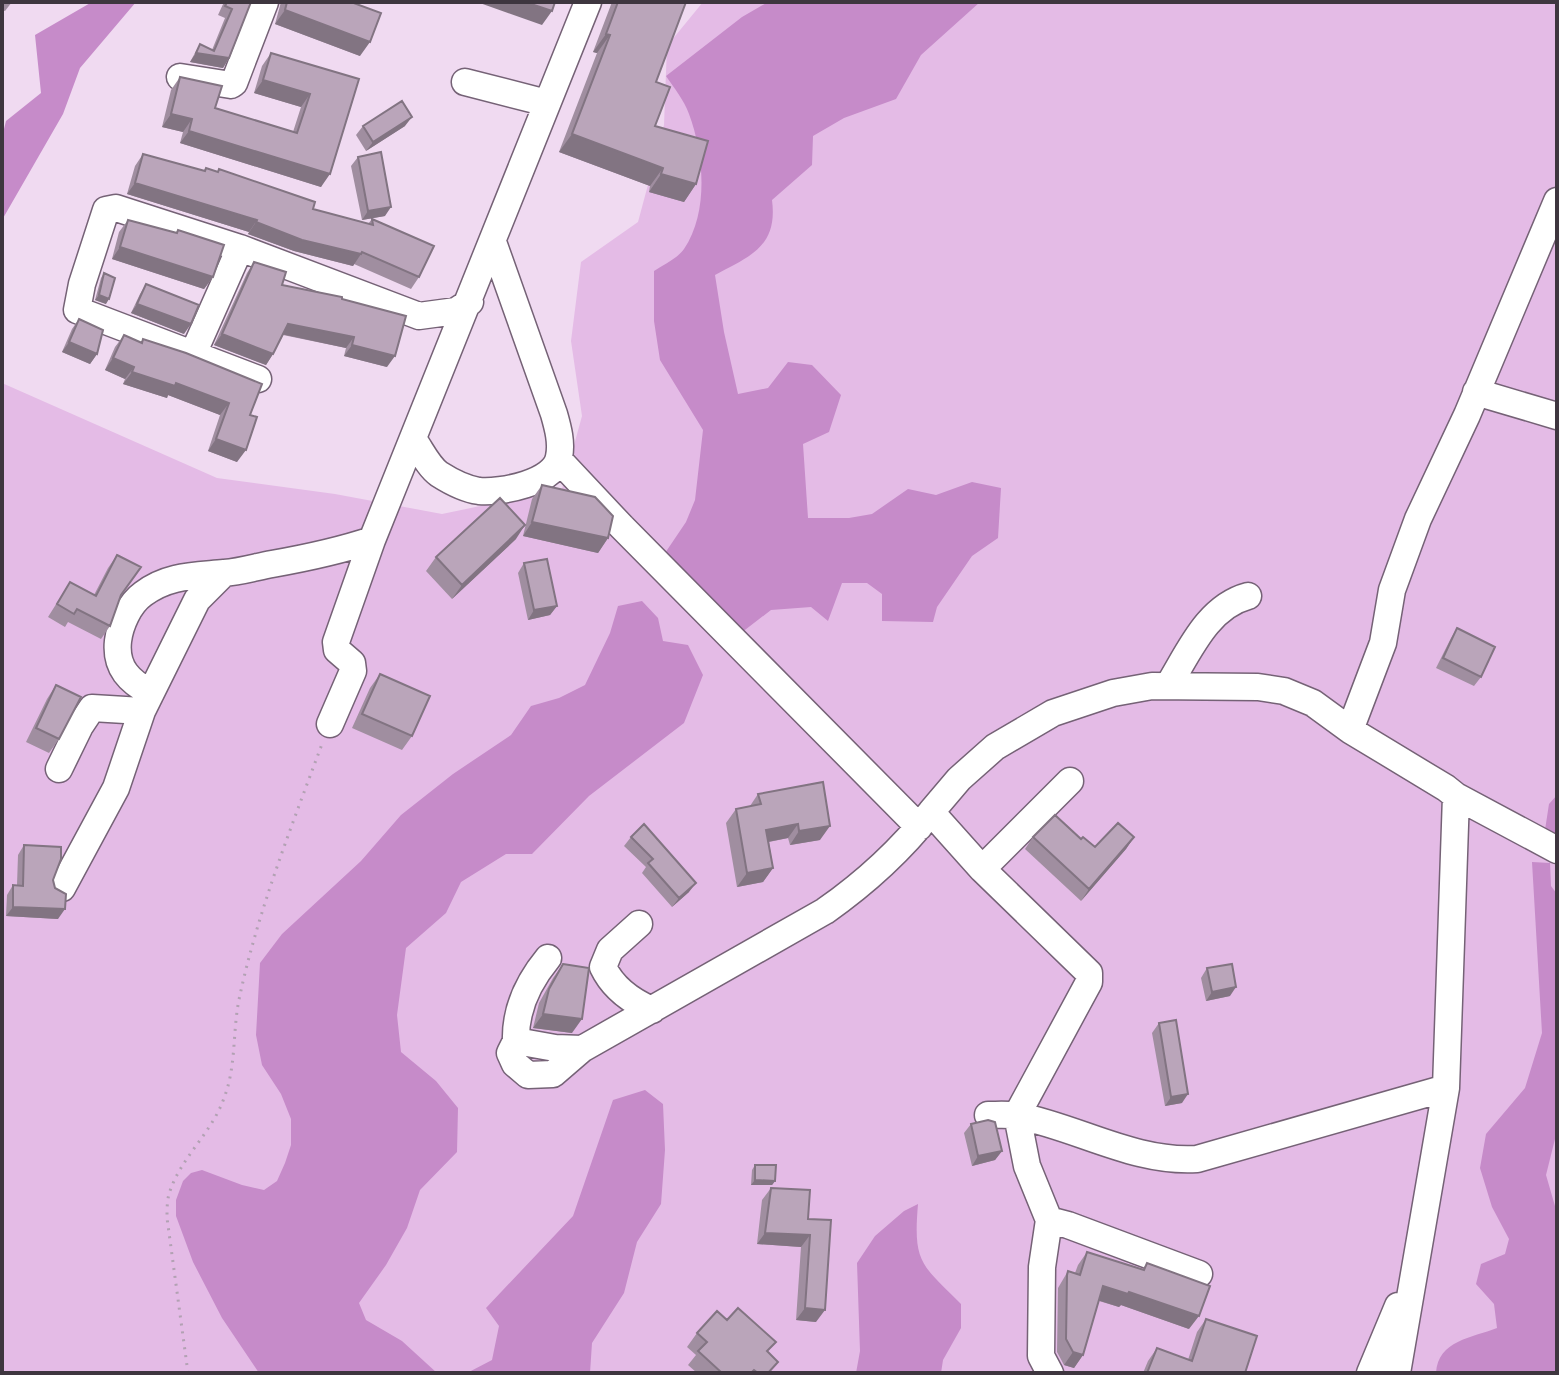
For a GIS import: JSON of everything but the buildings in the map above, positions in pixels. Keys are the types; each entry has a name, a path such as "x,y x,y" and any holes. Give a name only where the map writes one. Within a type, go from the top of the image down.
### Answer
{"street":[{"path":"180,77 234,83 265,2"},
{"path":"330,724 353,671 352,663 337,650 336,642 372,540 588,2"},
{"path":"465,82 547,103"},
{"path":"1350,730 1383,643 1392,590 1411,539 1557,201"},
{"path":"258,379 77,310 82,284 106,210 116,208 240,248 419,316 456,311 470,302"},
{"path":"413,439 436,472 458,485 479,491 512,488 536,481 551,471 559,460 559,435 554,414 493,242"},
{"path":"193,354 240,248"},
{"path":"1476,392 1557,416"},
{"path":"559,460 622,527 925,820 982,869 1089,973 1089,982 1017,1115 1027,1166 1049,1220 1042,1267 1041,1356 1050,1373"},
{"path":"147,702 131,683 117,647 119,631 128,611 141,595 173,577 224,573 336,552 372,540"},
{"path":"62,888 116,788 147,702 197,600 224,573"},
{"path":"1168,686 1215,614 1226,604 1248,596"},
{"path":"548,958 531,978 517,1020 516,1041 582,1049 825,911 876,872 959,779 995,747 1053,713 1113,693 1152,686 1258,687 1284,691 1313,703 1350,730 1456,796 1554,849"},
{"path":"59,769 92,708 147,702"},
{"path":"982,869 1070,781"},
{"path":"1397,1373 1446,1088 1456,796"},
{"path":"639,924 610,950 604,958 603,967 607,976 626,996 652,1010"},
{"path":"988,1115 1017,1115 1164,1159 1197,1159 1446,1088"},
{"path":"1049,1220 1199,1274"},
{"path":"1370,1373 1418,1254"}],"path":[{"path":"188,1373 167,1218 169,1195 182,1165 194,1151 224,1099 233,1061 239,997 281,856 330,724"}],"shaded area":[{"path":"92,2 136,2 80,68 63,114 2,220 2,137 6,121 41,93 35,35"},
{"path":"703,2 1557,2 1557,1373 2,1373 2,383 217,478 335,494 442,514 562,489 582,416 571,341 581,262 638,222 664,125 667,46"},
{"path":"768,2 980,2 921,55 896,99 844,118 813,136 812,165 772,200 771,229 766,239 750,255 715,275 738,394 768,388 788,362 812,365 841,395 829,432 803,444 808,518 849,518 872,514 908,489 936,495 972,482 1001,488 998,538 972,556 937,607 933,622 882,621 882,594 867,583 842,583 828,621 811,607 771,610 741,633 659,562 686,522 695,500 703,430 660,360 654,321 654,271 684,249 697,218 702,183 698,147 689,114 666,76 742,17"},
{"path":"642,601 658,618 663,641 688,645 703,675 684,723 589,796 532,854 506,854 461,882 446,913 406,948 397,1015 401,1052 436,1081 458,1108 457,1152 420,1190 407,1228 359,1303 366,1320 402,1341 437,1373 259,1373 222,1318 193,1262 176,1216 176,1200 183,1181 191,1173 202,1170 264,1190 277,1181 285,1163 291,1145 291,1119 281,1094 262,1065 256,1035 260,963 282,934 361,861 401,815 453,774 511,735 531,706 559,698 585,685 610,633 618,606"},
{"path":"1557,795 1557,842 1545,830 1549,804"},
{"path":"1532,862 1550,863 1551,886 1557,894 1557,1131 1546,1175 1557,1213 1557,1370 1552,1373 1436,1373 1438,1362 1450,1347 1497,1328 1494,1304 1476,1284 1481,1264 1505,1254 1509,1239 1492,1207 1480,1168 1486,1134 1525,1088 1542,1033"},
{"path":"645,1090 663,1104 665,1150 661,1204 637,1242 624,1293 592,1343 590,1373 467,1373 492,1360 499,1326 486,1308 573,1216 613,1100"},
{"path":"918,1204 919,1251 928,1270 961,1304 961,1328 943,1360 941,1373 856,1373 860,1351 857,1263 875,1236 904,1211"}]}
